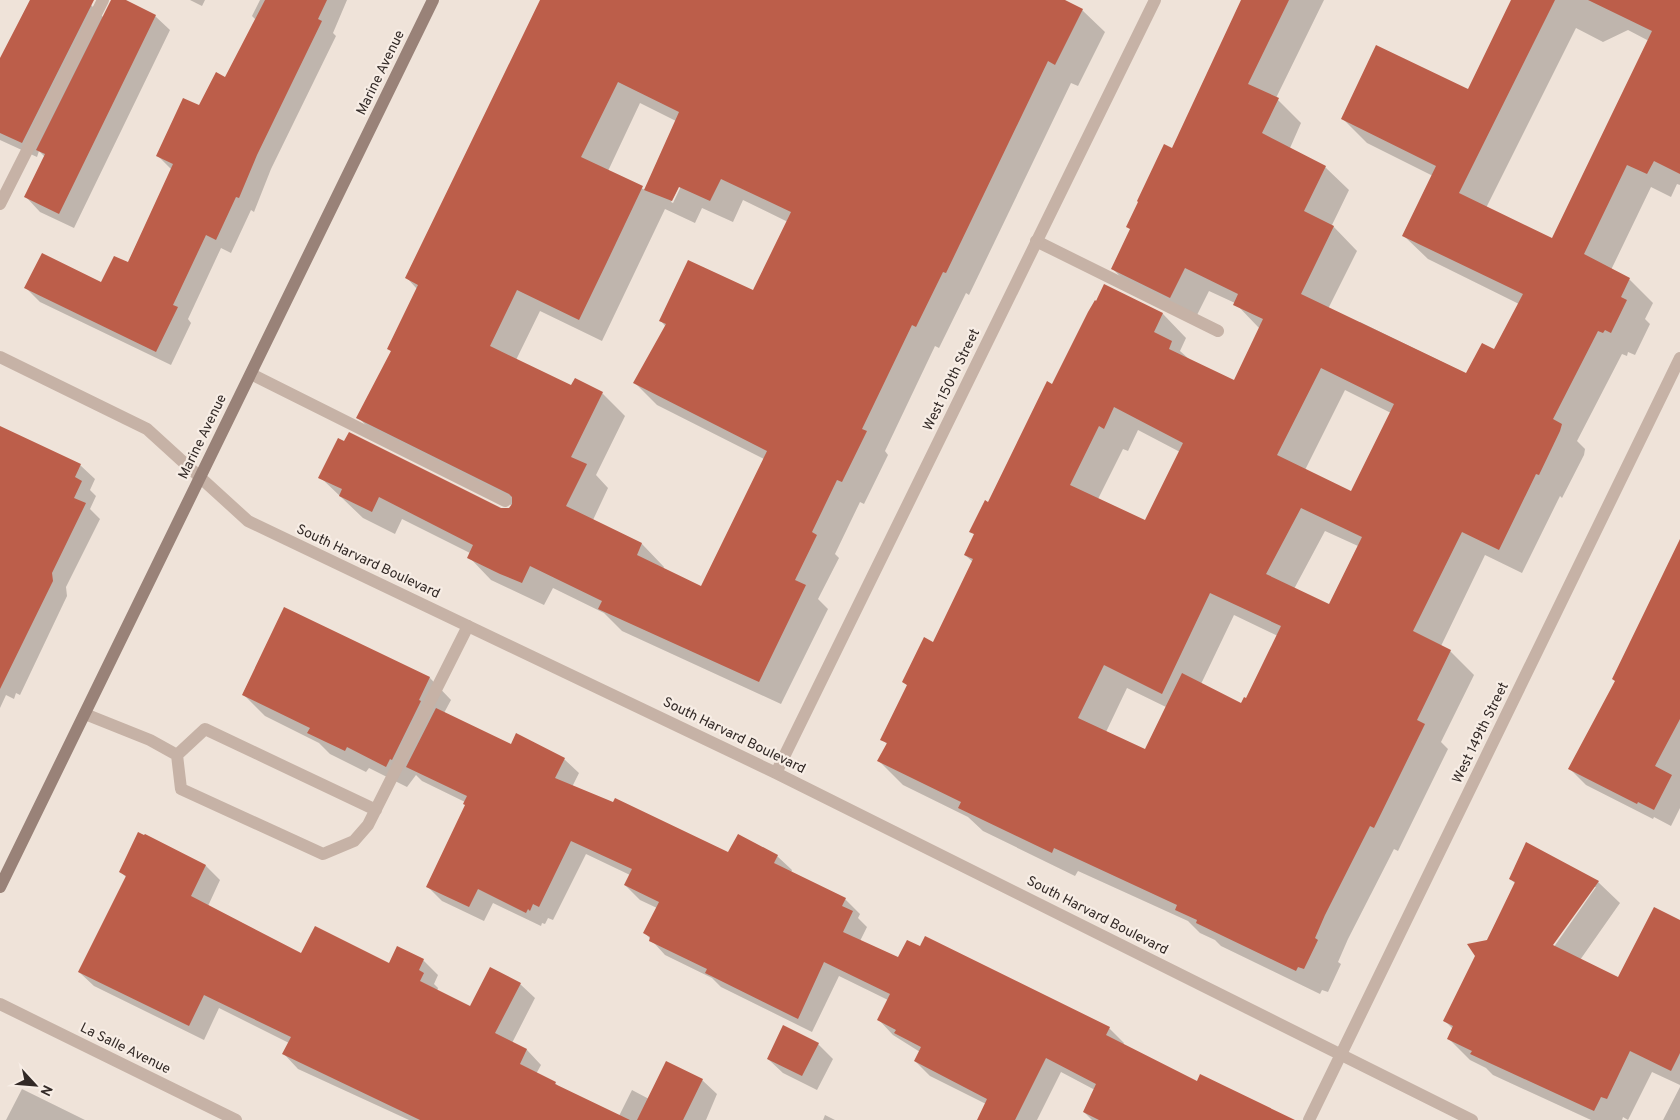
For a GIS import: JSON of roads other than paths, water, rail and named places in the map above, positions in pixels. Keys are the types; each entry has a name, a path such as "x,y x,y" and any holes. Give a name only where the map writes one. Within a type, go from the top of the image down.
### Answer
{"main road":[{"name":"Marine Avenue","path":"0,888 433,0"}],"street":[{"path":"0,204 103,0"},
{"name":"West 150th Street","path":"776,772 1154,0"},
{"path":"1036,241 1218,331"},
{"name":"South Harvard Boulevard","path":"0,357 147,429 248,521 776,772 1472,1120"},
{"name":"West 149th Street","path":"1309,1120 1680,358"},
{"path":"251,374 505,501"},
{"path":"177,755 180,789 322,854 354,841 368,825 376,810 468,626"},
{"path":"85,714 150,740 177,755"},
{"path":"177,755 205,729 376,810"},
{"name":"La Salle Avenue","path":"0,1004 236,1120"}]}
